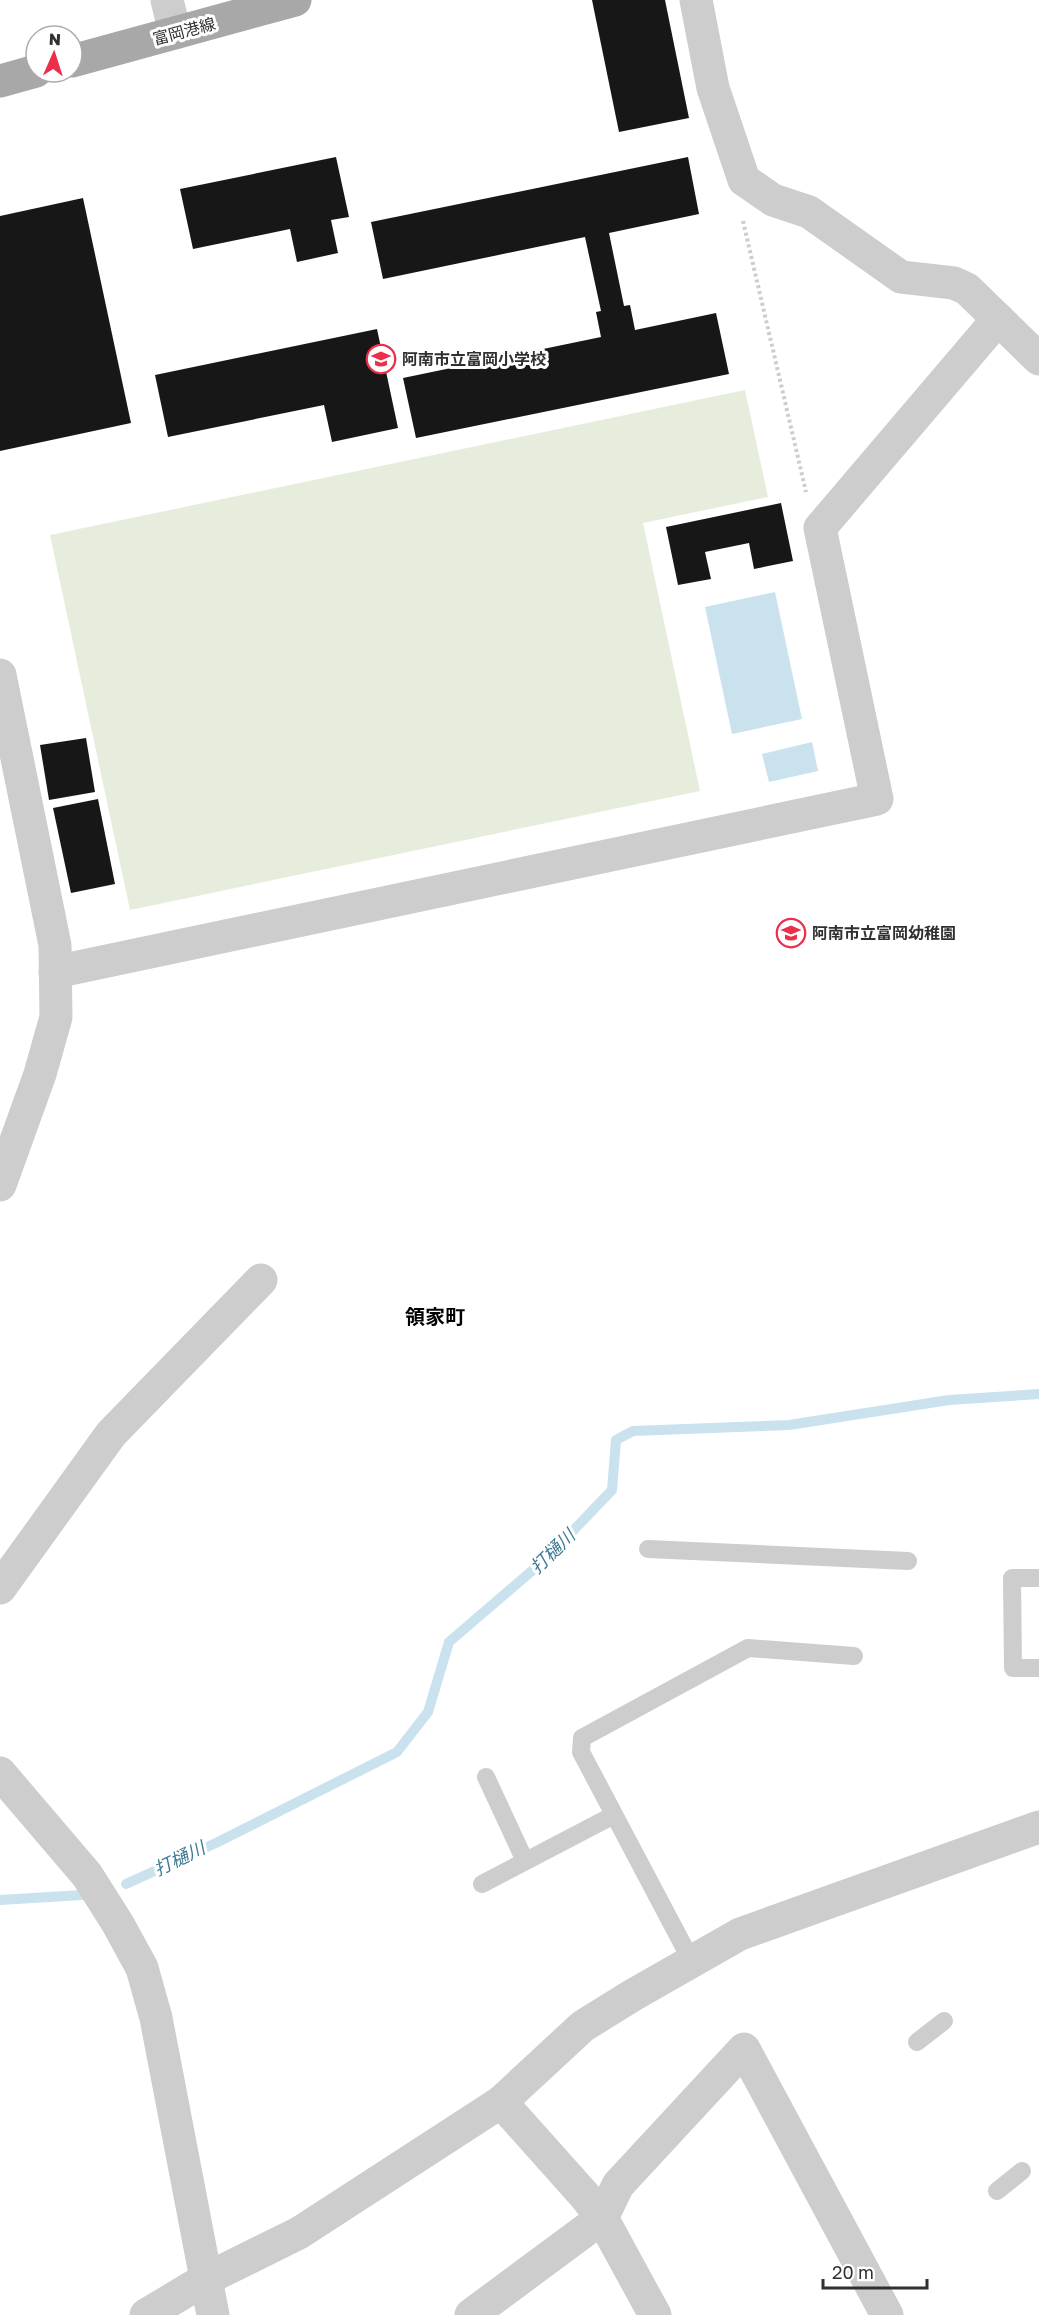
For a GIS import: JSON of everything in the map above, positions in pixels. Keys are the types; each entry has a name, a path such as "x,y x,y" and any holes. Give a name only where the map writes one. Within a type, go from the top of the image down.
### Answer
{"main road":[{"name":"富岡港線","path":"84,59 295,0"},
{"path":"0,81 24,74"}],"street":[{"path":"167,0 175,33"},
{"path":"696,0 713,88 744,180 773,200 809,212 901,277 954,283 967,289 1039,359"},
{"path":"55,972 877,799 820,528 998,319"},
{"path":"0,675 55,945 56,1017 40,1074 0,1185"},
{"path":"0,1588 111,1434 261,1280"},
{"path":"0,1773 87,1875 142,1968 156,2018 213,2315"},
{"path":"146,2315 206,2279 299,2233 501,2102 583,2026 740,1934 1039,1827"},
{"path":"471,2315 602,2218 618,2185 744,2049 887,2315"},
{"path":"501,2102 602,2218 655,2315"}],"lane":[{"path":"648,1550 908,1561"},
{"path":"1039,1578 1012,1578 1013,1668 1039,1668"},
{"path":"692,1962 581,1752 582,1738 748,1648 854,1656"},
{"path":"486,1777 525,1861"},
{"path":"482,1884 614,1815"},
{"path":"917,2042 944,2020"},
{"path":"997,2191 1022,2171"}],"path":[{"path":"744,180 738,197 812,519 820,528"}],"green space":[{"path":"745,390 768,497 643,523 700,791 130,910 50,535"}],"water":[{"path":"775,592 802,719 732,734 705,607"},
{"path":"812,742 818,771 769,782 762,754"}],"building":[{"path":"592,0 665,0 689,118 619,132"},
{"path":"336,157 349,217 331,220 338,253 297,262 290,229 193,249 180,189"},
{"path":"688,157 699,214 609,233 624,306 630,305 635,330 716,313 729,374 416,438 403,378 601,337 596,312 601,311 585,237 383,279 371,222"},
{"path":"83,198 131,423 0,451 0,216"},
{"path":"377,329 398,428 332,442 324,405 168,437 155,375"},
{"path":"781,503 793,561 754,569 749,543 705,552 711,579 678,585 666,527"},
{"path":"86,738 95,792 49,800 40,745"},
{"path":"98,799 115,884 71,893 53,808"}],"waterway":[{"name":"打樋川","path":"126,1884 218,1842 397,1752 428,1712 449,1642 548,1557 612,1490 616,1440 633,1431 789,1425 949,1400 1039,1394"},
{"name":"打樋川","path":"0,1900 82,1895"}],"place":[{"name":"阿南市立富岡小学校","path":"381,359"},
{"name":"阿南市立富岡幼稚園","path":"791,933"}],"district":[{"name":"領家町","path":"435,1316"}]}
